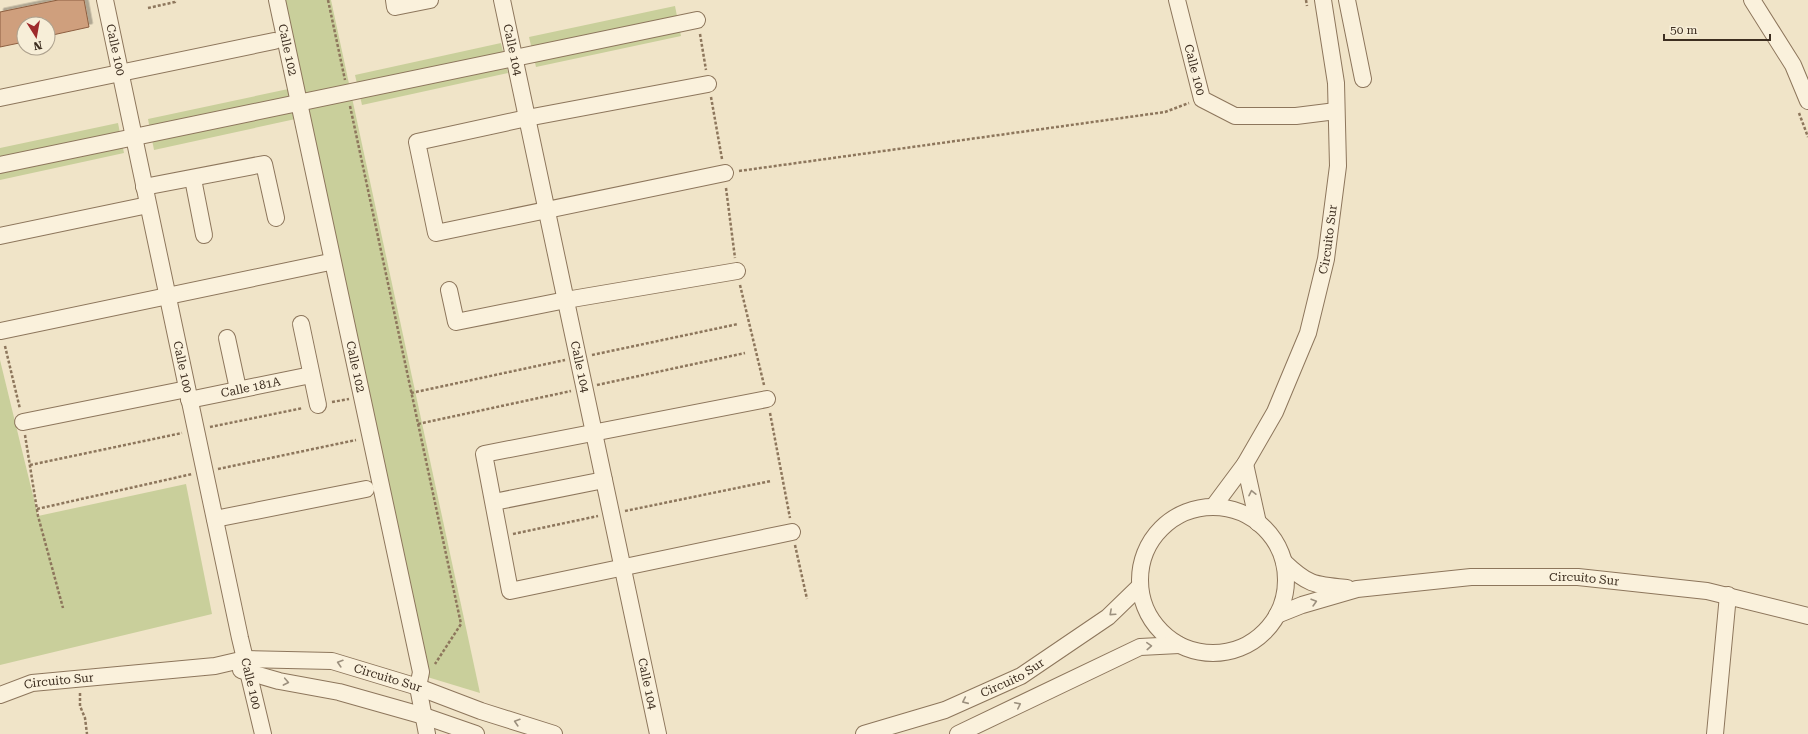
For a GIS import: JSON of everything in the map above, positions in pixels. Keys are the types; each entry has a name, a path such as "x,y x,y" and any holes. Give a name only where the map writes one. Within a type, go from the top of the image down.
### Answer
{"street":[{"name":"Calle 100","path":"105,0 188,395 263,734"},
{"name":"Calle 102","path":"277,0 420,672 418,687 428,734"},
{"path":"394,0 395,7 430,0"},
{"name":"Calle 104","path":"502,0 658,734"},
{"name":"Calle 100","path":"1177,0 1202,99 1235,116 1296,116 1336,112"},
{"name":"Circuito Sur","path":"1213,507 1245,464 1275,412 1308,333 1326,259 1338,166 1336,83 1323,0"},
{"path":"1347,0 1363,79"},
{"path":"1752,0 1793,65 1808,102"},
{"path":"0,164 134,138 299,102 697,20"},
{"path":"0,98 274,41"},
{"path":"708,84 527,118 417,142 436,233 725,173"},
{"path":"144,187 193,179 264,164 276,218"},
{"path":"193,179 204,234"},
{"path":"0,236 148,204"},
{"path":"1,331 325,263"},
{"path":"449,290 456,322 566,300 737,271"},
{"path":"301,324 318,405"},
{"path":"227,338 238,390"},
{"name":"Calle 181A","path":"23,422 188,395 238,390 312,375"},
{"path":"767,399 484,454 501,536 510,591 792,532"},
{"path":"1245,464 1258,522"},
{"path":"494,502 604,480"},
{"path":"215,520 366,489"},
{"path":"1213,507 1237,511 1258,522 1274,540 1284,562 1286,580 1285,592 1277,615 1263,633 1244,646 1223,652 1200,652 1179,645 1159,630 1146,610 1140,586 1142,562 1152,540 1168,523 1189,511 1213,507"},
{"name":"Circuito Sur","path":"1284,562 1299,576 1316,585 1357,589"},
{"name":"Circuito Sur","path":"1277,615 1302,605 1357,589 1471,577 1578,577 1706,591 1728,595 1808,616"},
{"name":"Circuito Sur","path":"864,734 945,710 1020,676 1108,617 1140,586"},
{"path":"1715,734 1728,595"},
{"path":"958,734 1140,646 1179,645"},
{"name":"Circuito Sur","path":"0,695 32,683 215,666 332,661 418,687 481,711 554,734"},
{"name":"Circuito Sur","path":"247,665 279,681 339,692 424,716 476,734"}],"path":[{"path":"148,8 175,2 175,0"},
{"path":"328,0 461,624 434,665"},
{"path":"807,599 792,532 767,399 737,271 725,173 1165,112 1202,99"},
{"path":"1,331 23,422 38,516 63,608"},
{"path":"501,536 771,482"},
{"path":"80,692 80,706 85,718 88,734"}],"green space":[{"path":"282,0 331,0 480,693 424,676"},
{"path":"675,6 681,36 536,67 529,37"},
{"path":"501,43 508,73 362,105 355,75"},
{"path":"293,88 300,118 154,150 148,119"},
{"path":"118,123 124,153 0,180 0,148"},
{"path":"0,360 38,516 186,484 212,614 0,665"}],"building":[{"path":"58,0 84,0 89,27 56,34 56,16 16,16 16,44 0,47 0,12"}]}
